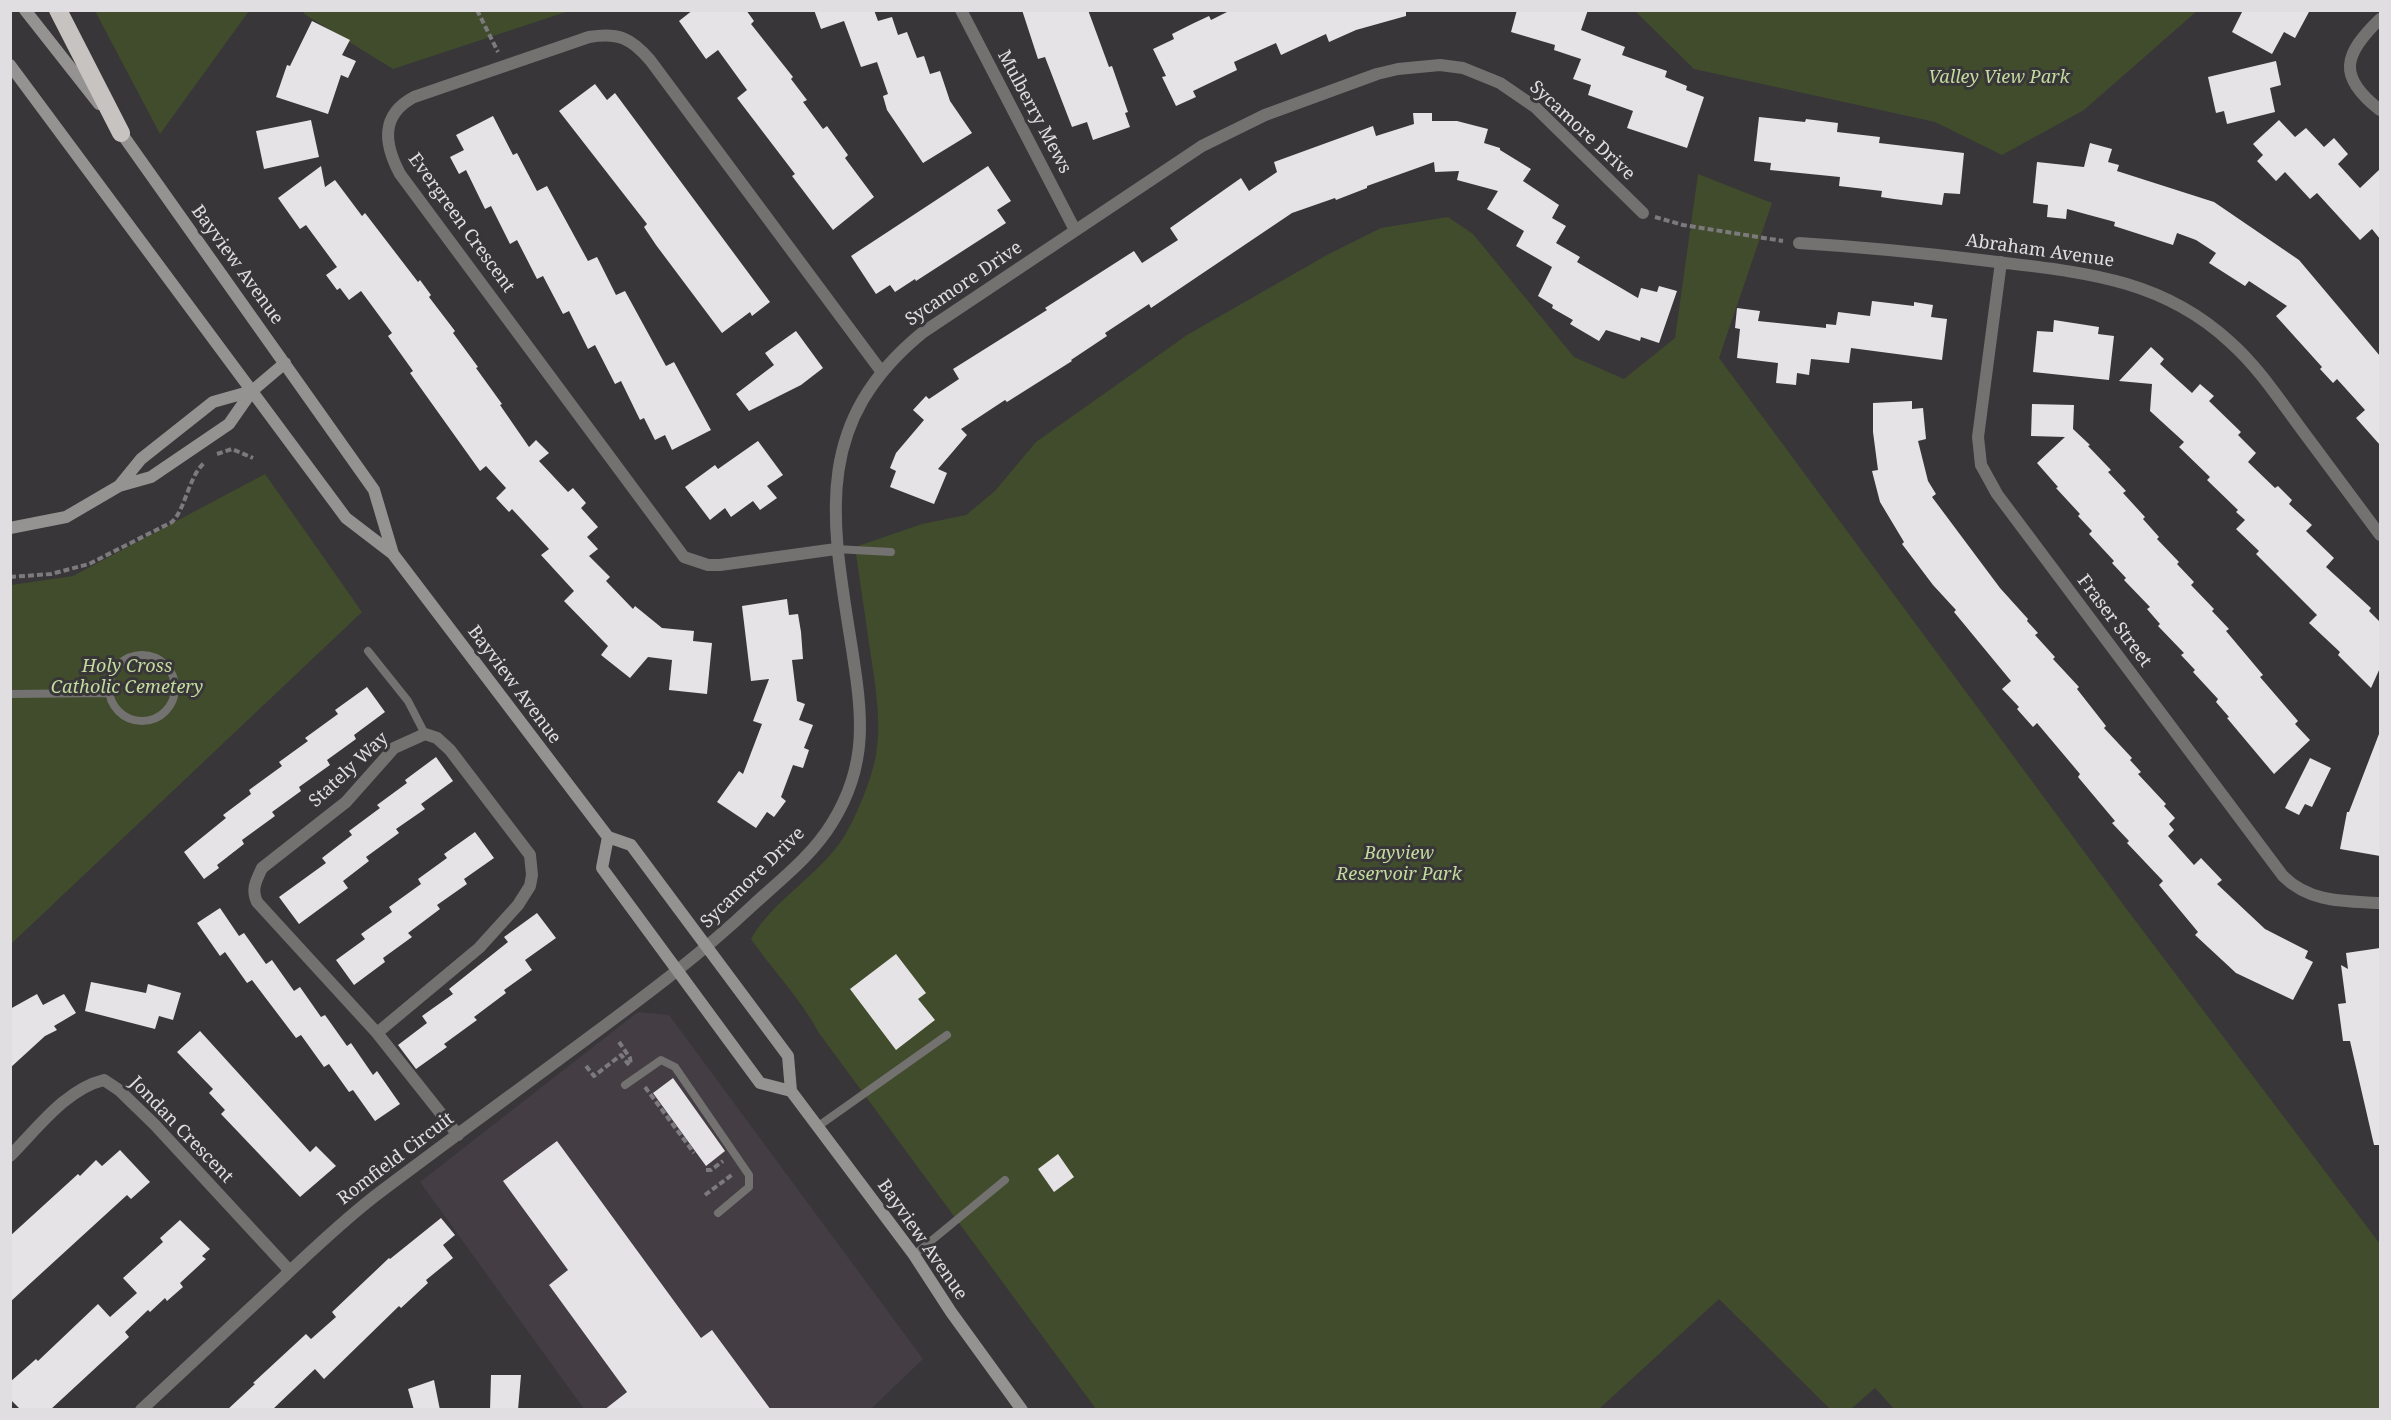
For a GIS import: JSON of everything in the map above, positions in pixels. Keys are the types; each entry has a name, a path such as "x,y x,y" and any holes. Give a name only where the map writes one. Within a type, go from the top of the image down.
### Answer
{"highway":[{"path":"58,10 121,133"}],"main road":[{"name":"Bayview Avenue","path":"25,10 121,133 374,490 393,554"},
{"name":"Bayview Avenue","path":"10,65 346,518 393,554 608,837 631,845 788,1056 791,1091 914,1255 1022,1410"},
{"path":"10,528 66,517 118,486 151,477 229,424 252,391 285,363"},
{"path":"118,486 141,459 213,402 252,391"},
{"path":"608,837 602,868 760,1083 791,1091"}],"street":[{"name":"Mulberry Mews","path":"960,10 1075,230"},
{"path":"2380,19 2352,52 2349,68 2359,90 2380,110"},
{"name":"Evergreen Crescent","path":"836,549 714,565 695,562 684,556 400,174 389,148 388,133 395,111 414,97 590,37 604,34 627,39 640,48 881,371"},
{"name":"Sycamore Drive","path":"693,960 808,854 831,825 848,794 857,762 861,735 861,706 836,549 835,491 840,457 864,396 881,371 922,333 1202,146 1233,129 1377,74 1417,66 1463,68 1483,75 1518,94 1535,107 1643,213"},
{"name":"Abraham Avenue","path":"1799,243 1887,248 2084,273 2117,280 2159,295 2206,323 2248,360 2380,535"},
{"name":"Fraser Street","path":"2001,262 1978,437 1981,465 1996,494 2283,876 2303,892 2316,897 2380,903"},
{"path":"377,1033 479,948 518,905 530,886 532,875 530,855 457,759 437,738 425,734"},
{"name":"Stately Way","path":"425,734 394,748 346,802 262,868 255,882 253,893 257,902 377,1033 458,1135"},
{"name":"Romfield Circuit","path":"141,1410 355,1213 693,960"},
{"name":"Jondan Crescent","path":"10,1156 66,1101 88,1084 104,1080 119,1090 155,1125 290,1271"}],"lane":[{"path":"836,549 891,552"},
{"path":"368,651 408,701 425,734"},
{"path":"139,656 159,660 172,675 175,684 170,706 162,715 152,720 130,719 120,713 113,704 110,693 110,681 114,672 129,658 139,656"},
{"path":"10,694 110,693"},
{"path":"817,1127 947,1035"},
{"path":"625,1085 661,1060 675,1067 749,1175 749,1187 718,1213"},
{"path":"914,1255 1005,1180"}],"path":[{"path":"477,10 505,66"},
{"path":"1643,213 1683,225 1799,243"},
{"path":"10,577 51,574 89,564 145,537 172,522 178,516 183,498 201,464 218,453 232,449 253,458"},
{"path":"619,1042 630,1058"},
{"path":"586,1066 594,1076 621,1055 623,1058"},
{"path":"641,1082 694,1153"},
{"path":"706,1170 709,1171 724,1161 737,1179"},
{"path":"705,1195 733,1174"}],"shaded area":[{"path":"638,1012 669,1015 923,1359 871,1409 584,1409 420,1182"}],"green space":[{"path":"95,11 249,11 160,134"},
{"path":"303,11 569,11 393,69 304,14"},
{"name":"Valley View Park","path":"1635,11 2197,11 2084,110 2002,155 1935,122 1694,69"},
{"name":"Bayview Reservoir Park","path":"1698,174 1772,203 1719,358 2128,911 2380,1244 2380,1409 1895,1410 1875,1388 1851,1409 1830,1409 1719,1299 1599,1409 1096,1409 751,939 772,911 835,850 864,796 874,764 878,742 877,702 855,547 922,524 966,515 995,491 1036,442 1187,335 1327,255 1381,228 1448,217 1473,234 1574,357 1624,379 1675,338"},
{"name":"Holy Cross Catholic Cemetery","path":"265,474 362,612 11,944 11,585 73,576"}],"building":[{"path":"693,10 746,10 754,21 751,24 793,77 791,79 807,100 803,102 823,129 827,126 848,155 845,158 874,197 833,230 792,176 795,174 737,98 747,90 718,50 706,59 679,21"},
{"path":"814,10 874,10 878,21 892,17 898,35 907,32 917,58 924,56 930,74 940,71 950,101 972,133 923,163 887,110 883,96 888,94 877,62 861,67 844,21 821,29"},
{"path":"1022,10 1088,10 1109,67 1112,66 1128,112 1125,113 1130,127 1093,140 1087,122 1072,127 1045,57 1038,59"},
{"path":"1231,10 1406,10 1406,16 1356,30 1329,42 1326,34 1281,55 1276,43 1234,62 1237,70 1193,91 1196,97 1176,106 1162,77 1166,76 1153,49 1174,39 1172,34 1194,23 1209,16 1211,20"},
{"path":"1517,10 1588,10 1581,30 1625,47 1622,55 1667,71 1665,77 1687,86 1686,90 1704,97 1687,148 1627,128 1633,111 1588,95 1591,85 1573,79 1581,59 1554,50 1555,45 1511,32"},
{"path":"2243,10 2310,10 2295,38 2284,32 2272,54 2232,32"},
{"path":"312,21 350,40 342,55 356,61 348,78 341,75 328,114 276,97 287,65 290,66"},
{"path":"2276,61 2281,85 2270,88 2275,112 2227,124 2224,111 2216,113 2208,77"},
{"path":"595,84 607,100 615,93 770,302 752,316 750,312 722,333 656,245 644,227 647,224 559,111"},
{"path":"1413,113 1432,113 1432,121 1457,121 1488,129 1484,143 1500,148 1531,169 1523,181 1559,205 1552,218 1566,226 1556,243 1580,257 1577,262 1638,298 1641,288 1657,292 1659,286 1677,291 1659,343 1641,337 1640,341 1606,330 1599,341 1570,324 1573,320 1552,308 1553,305 1538,296 1552,267 1516,246 1524,231 1487,209 1498,191 1457,180 1459,171 1435,172 1434,162 1367,186 1367,188 1336,200 1335,198 1292,213 1151,308 1149,304 1105,333 1107,336 1072,361 961,429 967,435 938,469 947,473 934,504 890,487 896,471 890,468 896,453 924,420 913,410 926,396 929,399 959,379 953,369 1047,310 1045,308 1134,251 1142,263 1178,240 1170,228 1241,178 1249,191 1277,172 1274,162 1373,126 1376,136 1414,124"},
{"path":"493,116 513,155 517,153 537,191 547,186 588,261 597,257 616,295 625,291 666,366 674,362 711,430 672,450 665,435 655,440 644,418 640,420 621,381 615,384 595,345 588,349 569,311 563,314 543,276 537,279 517,240 510,244 491,206 485,209 466,170 459,174 450,157 464,150 456,135"},
{"path":"1759,117 1838,123 1837,132 1880,137 1879,143 1964,153 1960,194 1944,193 1942,205 1894,199 1881,197 1882,191 1839,186 1840,177 1770,170 1771,163 1754,161"},
{"path":"311,120 319,157 264,169 256,131"},
{"path":"2279,120 2295,137 2306,128 2324,147 2334,138 2348,154 2338,164 2360,188 2380,169 2380,239 2372,229 2360,240 2317,193 2310,199 2285,172 2276,181 2257,161 2263,155 2253,144"},
{"path":"2090,143 2112,149 2108,162 2119,165 2117,171 2214,202 2299,260 2380,356 2380,445 2356,418 2365,410 2337,379 2333,383 2320,369 2322,367 2276,316 2287,306 2249,281 2245,286 2209,263 2216,253 2196,240 2177,233 2173,245 2114,226 2115,222 2067,209 2066,219 2047,217 2048,205 2033,203 2037,162 2084,167"},
{"path":"321,166 325,187 335,180 362,216 365,213 418,282 420,280 529,447 536,440 549,453 539,461 568,492 573,488 586,503 581,508 598,527 587,537 598,549 589,556 610,577 606,581 633,609 635,606 662,628 694,631 693,641 712,643 707,694 669,690 672,660 648,657 630,678 601,655 608,646 564,601 574,591 541,555 549,549 512,509 509,512 496,498 506,488 486,466 480,471 410,373 413,371 388,336 392,333 361,291 349,300 340,288 337,290 326,275 337,267 306,225 300,229 278,198"},
{"path":"988,166 1011,201 997,210 1006,223 916,281 915,279 895,292 890,285 876,294 851,256"},
{"path":"1872,301 1914,306 1914,302 1933,305 1931,317 1947,319 1942,360 1851,348 1849,363 1811,359 1809,375 1797,373 1796,385 1776,383 1778,363 1737,358 1740,329 1735,328 1737,308 1760,311 1758,321 1826,328 1826,324 1836,325 1838,312 1870,316"},
{"path":"2054,320 2099,327 2098,334 2114,336 2109,380 2033,372 2037,331 2053,332"},
{"path":"796,331 823,368 801,385 749,411 736,394 774,365 765,353"},
{"path":"2151,347 2164,359 2160,364 2192,393 2200,384 2214,396 2209,401 2241,432 2238,435 2256,453 2248,462 2275,488 2278,486 2292,500 2289,504 2312,525 2306,531 2334,558 2326,567 2371,608 2369,611 2380,622 2380,668 2371,688 2338,655 2340,652 2309,623 2317,615 2256,554 2259,551 2236,529 2245,520 2236,512 2238,510 2207,480 2210,477 2179,447 2184,442 2150,411 2152,384 2119,381"},
{"path":"1912,401 1912,409 1923,408 1926,439 1918,441 1928,481 1936,494 1932,497 2000,588 2028,619 2027,621 2038,633 2035,635 2055,657 2053,659 2079,687 2077,689 2106,726 2104,728 2132,758 2130,760 2141,772 2138,774 2166,804 2164,806 2175,818 2169,824 2174,830 2168,836 2194,865 2201,858 2222,880 2217,884 2265,929 2308,951 2305,958 2313,962 2293,1000 2236,973 2195,935 2198,932 2159,885 2163,881 2127,843 2129,841 2112,823 2115,821 2078,777 2080,774 2037,723 2033,727 2002,689 2011,681 1902,544 1904,542 1880,502 1872,471 1878,470 1873,432 1873,403"},
{"path":"2032,404 2074,405 2073,429 2111,470 2108,472 2126,491 2123,493 2145,517 2143,519 2159,537 2157,539 2194,582 2191,585 2214,609 2212,611 2229,629 2226,631 2263,675 2260,677 2298,721 2295,724 2310,740 2274,774 2227,718 2229,717 2216,702 2218,699 2181,655 2184,653 2158,626 2160,624 2147,609 2150,607 2124,580 2126,578 2112,563 2114,561 2089,534 2092,531 2078,516 2080,514 2037,463 2065,437 2031,436"},
{"path":"758,441 783,475 767,486 777,498 760,510 753,501 731,517 725,508 710,520 685,487 715,465 718,469"},
{"path":"787,599 789,615 798,614 801,632 803,659 792,660 797,701 805,704 799,720 813,725 804,748 809,750 803,768 793,765 781,797 786,801 774,817 767,812 756,828 717,802 739,771 743,774 762,724 753,721 769,679 751,681 742,606"},
{"path":"367,687 385,712 354,735 356,739 327,760 330,765 299,787 301,791 272,812 275,816 242,840 244,844 217,865 219,868 204,879 184,852 226,818 223,815 251,794 249,790 282,766 279,762 308,741 305,738 338,714 335,710"},
{"path":"2379,734 2380,856 2340,849 2347,812 2349,812"},
{"path":"436,757 453,781 421,804 425,809 396,829 399,833 366,857 369,861 343,881 348,888 299,924 279,897 326,863 322,858 352,835 349,831 380,808 377,805 407,783 405,780"},
{"path":"2310,758 2331,768 2312,807 2305,804 2299,815 2285,808"},
{"path":"475,832 494,858 464,879 467,884 437,905 440,909 408,933 412,937 383,958 385,962 354,985 336,960 365,939 361,934 392,912 389,907 421,884 418,879 447,858 444,854"},
{"path":"220,908 239,936 244,933 266,964 272,960 294,991 300,987 321,1017 325,1015 347,1046 351,1043 373,1075 377,1071 400,1104 375,1121 353,1090 349,1092 329,1064 324,1067 301,1035 296,1038 252,980 247,983 225,952 220,956 197,923"},
{"path":"537,913 556,938 525,960 532,970 504,990 506,993 474,1017 477,1020 444,1044 447,1047 416,1069 398,1045 427,1023 422,1016 453,994 449,989 508,942 504,937"},
{"path":"2380,948 2380,1145 2374,1145 2350,1041 2343,1041 2338,1004 2346,1003 2341,965 2348,969 2346,953"},
{"path":"896,954 926,993 918,999 935,1020 896,1050 850,989"},
{"path":"91,982 146,993 148,984 181,993 173,1020 159,1016 155,1029 85,1011"},
{"path":"37,994 43,1005 64,994 76,1013 54,1026 57,1030 45,1036 10,1068 10,1009"},
{"path":"200,1031 310,1152 316,1146 336,1166 300,1197 221,1114 225,1110 209,1093 213,1089 177,1052"},
{"path":"673,1078 725,1151 706,1166 653,1093"},
{"path":"557,1141 701,1338 712,1330 771,1410 604,1410 627,1392 549,1285 568,1270 503,1181"},
{"path":"120,1150 150,1182 131,1199 127,1195 10,1302 10,1236 78,1174 80,1176 96,1160 102,1166"},
{"path":"1058,1154 1074,1177 1054,1192 1038,1169"},
{"path":"441,1218 455,1235 443,1245 453,1258 426,1280 428,1283 401,1308 399,1306 324,1379 315,1369 272,1410 227,1410 306,1334 311,1339 336,1317 332,1312 389,1258"},
{"path":"180,1220 210,1249 202,1256 206,1259 180,1283 183,1287 167,1301 165,1298 150,1312 148,1310 125,1332 129,1337 50,1410 21,1410 10,1399 10,1382 36,1359 38,1361 98,1304 110,1317 137,1293 123,1278 163,1242 160,1238"},
{"path":"491,1375 521,1375 518,1410 490,1410"},
{"path":"434,1380 440,1410 414,1410 408,1389"}]}
